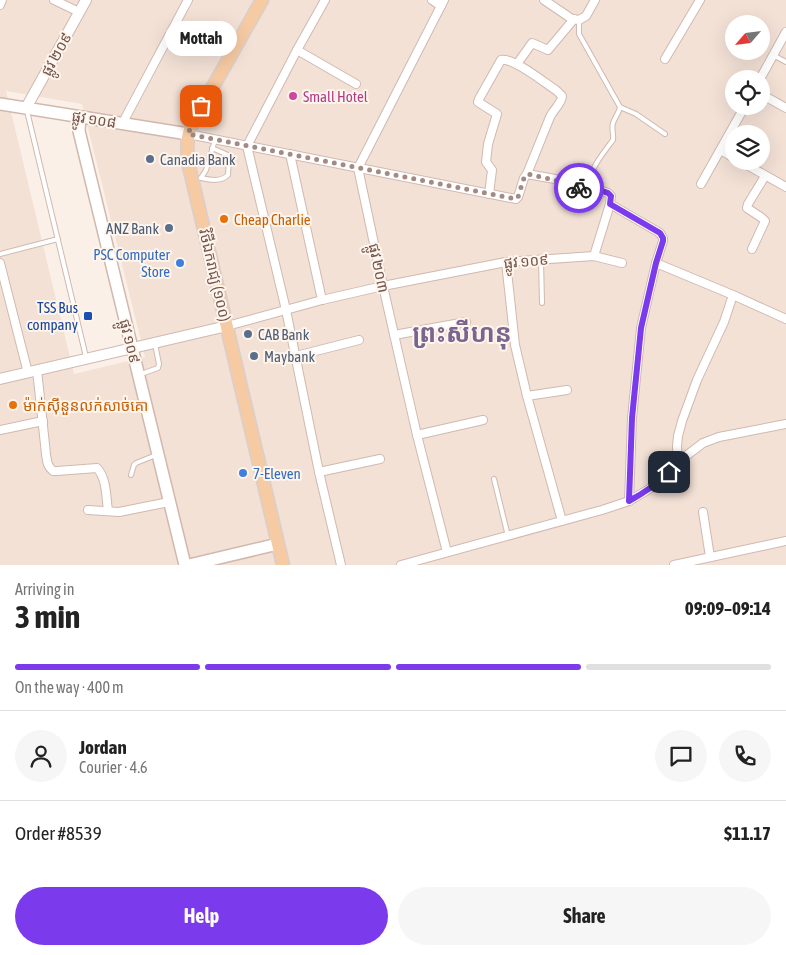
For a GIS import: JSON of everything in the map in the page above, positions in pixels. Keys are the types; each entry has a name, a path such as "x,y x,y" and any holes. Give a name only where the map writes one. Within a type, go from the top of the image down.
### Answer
{"main road":[{"name":"វិថីឯករាជ្យ (១០០)","path":"262,0 193,122 188,134 187,146 188,162 197,181 227,326 283,565"},
{"name":"ផ្លូវ ១០៨","path":"0,104 188,134"},
{"name":"ផ្លូវ ១០៩","path":"80,117 79,131 185,565"},
{"path":"197,564 278,544"}],"street":[{"path":"0,5 2,0"},
{"path":"54,0 79,12"},
{"name":"ផ្លូវ ២០៩","path":"26,108 86,0"},
{"path":"122,124 188,0"},
{"path":"325,0 247,146 286,310 319,472 341,565"},
{"path":"358,168 443,3 432,0"},
{"path":"544,0 577,20"},
{"path":"517,64 532,43 548,50 577,20 586,16 596,0"},
{"path":"665,59 700,0"},
{"path":"765,70 773,55 782,47 786,32"},
{"path":"297,50 356,84"},
{"path":"188,134 489,194 517,198 550,117 562,100 562,96 517,64 506,59 501,60 478,102 497,114 488,144 486,162 492,170 489,194"},
{"path":"770,99 786,108"},
{"path":"701,184 740,115"},
{"path":"721,150 725,152"},
{"path":"290,154 322,300"},
{"name":"ផ្លូវ ២០៣","path":"358,168 382,286 447,552"},
{"path":"756,170 786,187"},
{"path":"527,174 583,189 588,186 610,195 610,204 594,256"},
{"path":"752,249 765,221 747,208 766,176"},
{"path":"610,204 660,233 663,238 641,328 632,418 629,501"},
{"name":"ផ្លូវ ១០៩","path":"227,326 382,286 506,262 594,256 622,263"},
{"path":"506,262 516,345 527,396 562,521"},
{"path":"0,263 32,372 43,421 46,462 53,471 97,468 104,480 108,511"},
{"path":"656,263 786,319"},
{"path":"678,462 677,446 682,421 697,380 724,322 733,295"},
{"path":"0,299 9,297"},
{"path":"394,335 466,322"},
{"path":"0,379 227,326"},
{"path":"296,356 359,340"},
{"path":"527,396 567,390"},
{"path":"417,435 483,420"},
{"path":"0,430 43,421"},
{"path":"401,565 629,501 659,482 678,462 703,443 719,437 786,424"},
{"path":"319,472 380,459"},
{"path":"88,510 119,512 170,502"},
{"path":"703,512 710,558"},
{"path":"674,565 786,542"}],"lane":[{"path":"577,20 578,34 620,107 636,114 665,134"},
{"path":"773,55 786,62"},
{"path":"588,186 591,174 613,140 614,132 612,125 620,107"},
{"path":"26,108 86,359"},
{"path":"197,181 206,170 215,139"},
{"path":"197,181 214,180 228,175 228,155 212,148"},
{"path":"0,254 58,239"},
{"path":"541,260 542,303"},
{"path":"138,374 158,368 159,364 154,343"},
{"path":"131,476 136,462 158,454"},
{"path":"494,479 508,536"}],"shaded area":[{"path":"0,0 786,0 786,565 0,565","holes":["6,91 82,104 145,357 74,374"]}],"way so far":[{"path":"201,106 188,134 516,199 527,174 579,188"}],"place":[{"name":"Small Hotel","path":"293,96"},
{"name":"Mottah","path":"201,106"},
{"name":"Canadia Bank","path":"150,159"},
{"name":"Cheap Charlie","path":"224,219"},
{"name":"ANZ Bank","path":"169,228"},
{"name":"PSC Computer Store","path":"180,263"},
{"name":"TSS Bus company","path":"88,316"},
{"name":"CAB Bank","path":"248,334"},
{"name":"Maybank","path":"254,356"},
{"name":"ម៉ាក់សុីនួនលក់សាច់គោ","path":"13,405"},
{"name":"7-Eleven","path":"243,473"}],"district":[{"name":"ព្រះសីហនុ","path":"462,333"}],"route":[{"path":"579,188 583,189 588,186 608,193 611,196 610,204 660,233 663,238 641,328 632,418 629,501 659,482 669,472"}]}
